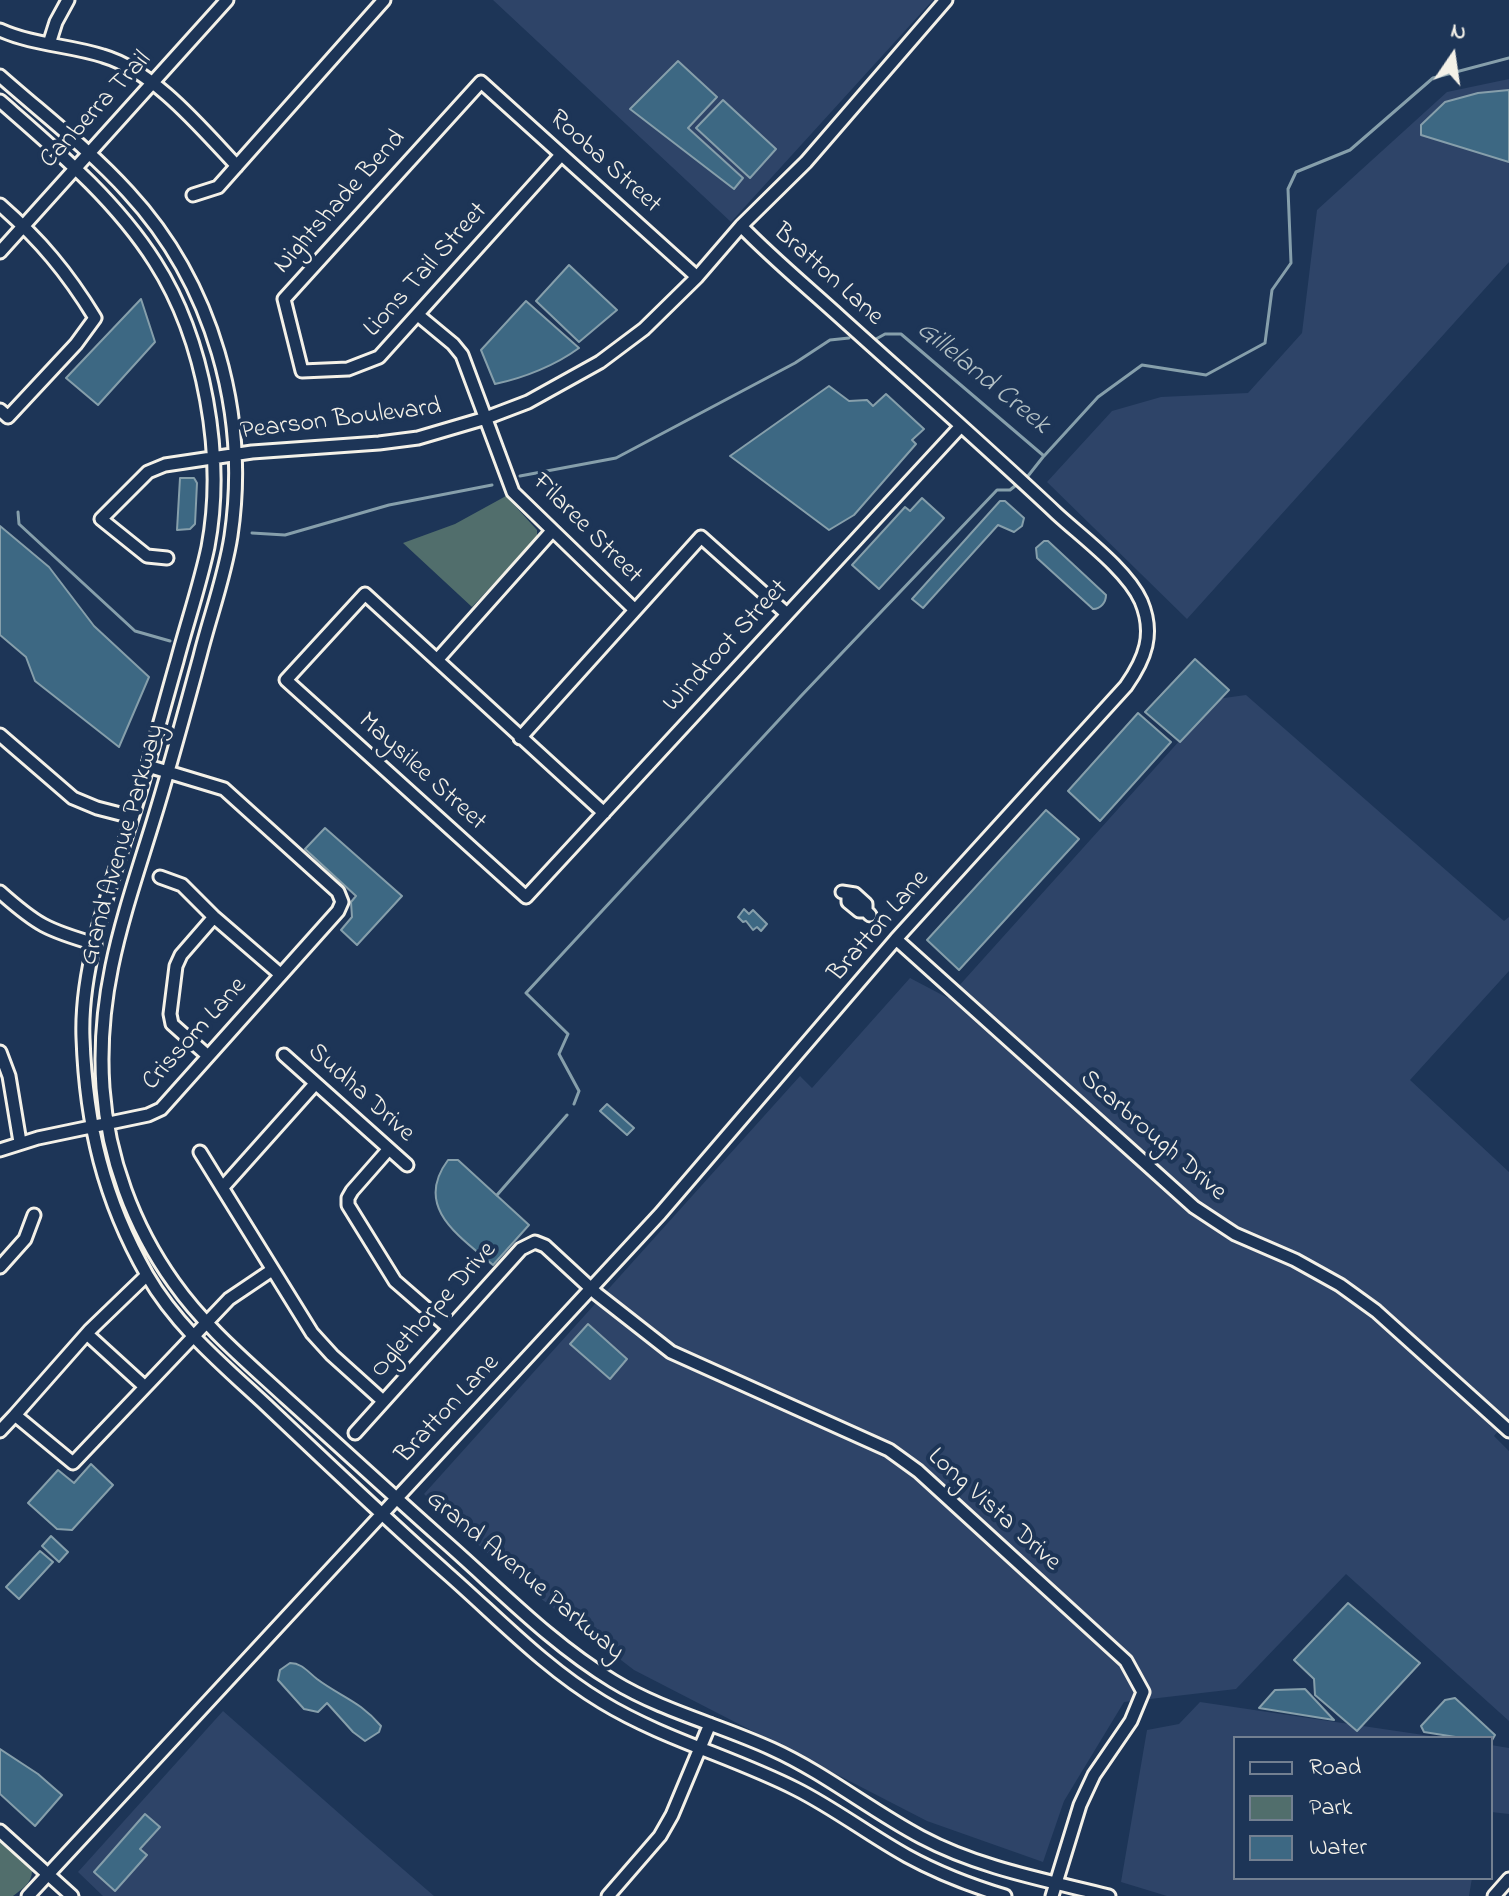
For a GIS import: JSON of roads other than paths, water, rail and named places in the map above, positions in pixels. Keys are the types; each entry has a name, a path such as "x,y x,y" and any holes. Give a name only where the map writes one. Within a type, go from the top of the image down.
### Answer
{"street":[{"path":"49,44 68,0"},
{"name":"Canberra Trail","path":"0,252 227,0"},
{"path":"193,195 218,187 384,0"},
{"name":"Bratton Lane","path":"28,1896 660,1214 896,939 1126,686 1143,659 1149,632 1139,597 1124,578 741,226 806,162 946,0"},
{"path":"0,30 23,39 116,60 151,83 201,127 237,166"},
{"name":"Grand Avenue Parkway","path":"0,76 130,194 177,257 203,305 221,359 237,456 230,541 169,771 116,940 108,974 102,1039 103,1090 123,1185 140,1226 171,1279 206,1324 396,1498 582,1659 636,1694 794,1760 952,1852 983,1864 1109,1896"},
{"name":"Rooba Street","path":"481,82 697,277"},
{"name":"Nightshade Bend","path":"302,371 284,299 481,82"},
{"name":"Grand Avenue Parkway","path":"0,101 75,167 122,218 156,264 184,319 201,377 213,460 213,507 207,548 148,766 95,944 83,1034 92,1127 107,1192 147,1275 163,1301 192,1335 381,1514 570,1682 607,1706 804,1793 909,1857 1005,1896"},
{"name":"Lions Tail Street","path":"302,371 348,369 379,357 561,155"},
{"path":"0,205 23,225 68,275 95,318 76,344 4,413"},
{"name":"Pearson Boulevard","path":"167,558 147,556 101,519 148,472 165,465 252,452 340,447 418,438 486,418 550,391 600,362 644,329 697,277 741,226"},
{"name":"Filaree Street","path":"418,315 462,355 513,492 635,610"},
{"name":"Windroot Street","path":"526,897 961,426"},
{"path":"552,531 437,660 604,813"},
{"path":"520,738 701,537 787,614"},
{"name":"Maysilee Street","path":"437,660 365,594 286,680 526,897"},
{"path":"0,735 73,798 132,817"},
{"path":"148,766 169,771"},
{"name":"Crissom Lane","path":"0,1150 20,1142 148,1115 161,1109 338,911 342,902 338,892 224,789 169,771"},
{"path":"160,877 182,885 280,974"},
{"path":"0,892 52,932 95,944"},
{"path":"845,893 855,894 866,904 868,913"},
{"path":"208,1056 172,1024 170,1014 176,966 186,948 214,917"},
{"name":"Scarbrough Drive","path":"896,939 1194,1207 1235,1234 1295,1260 1340,1285 1376,1311 1509,1431"},
{"path":"0,1052 9,1076 20,1142"},
{"name":"Sudha Drive","path":"284,1055 407,1165"},
{"path":"223,1187 315,1084"},
{"path":"388,1150 352,1191 348,1205 395,1281 449,1328"},
{"path":"200,1152 312,1333 383,1401"},
{"path":"0,1267 25,1239 34,1215"},
{"name":"Oglethorpe Drive","path":"355,1433 521,1249 535,1242 545,1246 591,1289"},
{"path":"15,1415 73,1463 229,1299 272,1270"},
{"path":"0,1431 87,1334 147,1275"},
{"name":"Long Vista Drive","path":"591,1289 671,1352 889,1450 950,1500 1126,1661 1143,1692 1131,1721 1094,1775 1080,1805 1052,1896"},
{"path":"87,1334 144,1386"},
{"path":"608,1896 660,1836 710,1724"},
{"path":"0,1831 72,1896"},
{"path":"1494,1896 1509,1879"}],"water":[{"path":"678,61 717,97 688,128 743,178 734,189 630,109"},
{"path":"1509,90 1509,162 1421,135 1421,125 1445,102 1478,93"},
{"path":"723,100 776,149 750,178 696,128"},
{"path":"569,265 617,310 579,342 536,301"},
{"path":"141,299 155,342 98,405 66,378"},
{"path":"526,301 579,348 539,370 495,384 481,350"},
{"path":"829,386 849,401 867,400 873,406 886,394 924,429 912,440 916,444 854,515 829,530 730,456"},
{"path":"180,478 194,478 197,483 195,524 190,529 177,530"},
{"path":"922,498 944,518 879,589 852,565 905,507 910,511"},
{"path":"1000,501 1005,501 1024,518 1022,526 1014,532 998,525 923,608 912,599"},
{"path":"0,526 49,567 94,626 149,677 119,747 35,681 26,657 0,635"},
{"path":"1048,541 1106,595 1101,606 1093,609 1037,558 1036,548"},
{"path":"1195,659 1229,690 1180,742 1145,712"},
{"path":"1138,713 1171,742 1100,821 1068,791"},
{"path":"1046,810 1079,839 959,970 927,940"},
{"path":"325,828 402,896 357,945 341,930 352,917 351,902 356,896 305,849"},
{"path":"744,909 749,914 753,910 767,924 761,931 757,927 753,930 738,917"},
{"path":"607,1104 634,1128 627,1135 600,1111"},
{"path":"448,1160 458,1160 529,1225 493,1265 455,1231 438,1206 435,1192 438,1177"},
{"path":"588,1324 627,1359 610,1379 570,1344"},
{"path":"91,1464 113,1485 72,1530 57,1529 28,1503 58,1470 74,1483"},
{"path":"51,1536 68,1552 59,1562 42,1546"},
{"path":"40,1551 53,1562 19,1599 6,1587"},
{"path":"1348,1603 1420,1663 1357,1731 1315,1695 1314,1679 1294,1660"},
{"path":"290,1663 301,1666 366,1711 381,1726 379,1732 365,1741 327,1703 318,1712 304,1709 278,1680 280,1670"},
{"path":"1305,1689 1334,1720 1259,1708 1275,1690"},
{"path":"1455,1698 1495,1735 1493,1738 1493,1736 1449,1736 1424,1732 1421,1726 1445,1700"},
{"path":"0,1749 38,1774 62,1795 35,1826 0,1794"},
{"path":"145,1814 160,1827 140,1849 147,1855 115,1891 94,1872"}],"waterway":[{"name":"Gilleland Creek","path":"876,339 885,334 901,334 1044,456 1098,397 1142,365 1206,375 1265,343 1272,290 1291,263 1288,189 1296,172 1350,150 1433,78 1509,58"},
{"name":"Gilleland Creek","path":"520,476 616,458 795,363 830,340 849,338"},
{"path":"1028,476 1043,457"},
{"name":"Gilleland Creek","path":"252,533 285,535 389,505 492,485"},
{"path":"574,1104 579,1091 559,1054 568,1034 526,993 997,490 1010,490 1015,486"},
{"path":"18,512 19,524 135,631 170,641"},
{"path":"497,1195 567,1115"}]}
